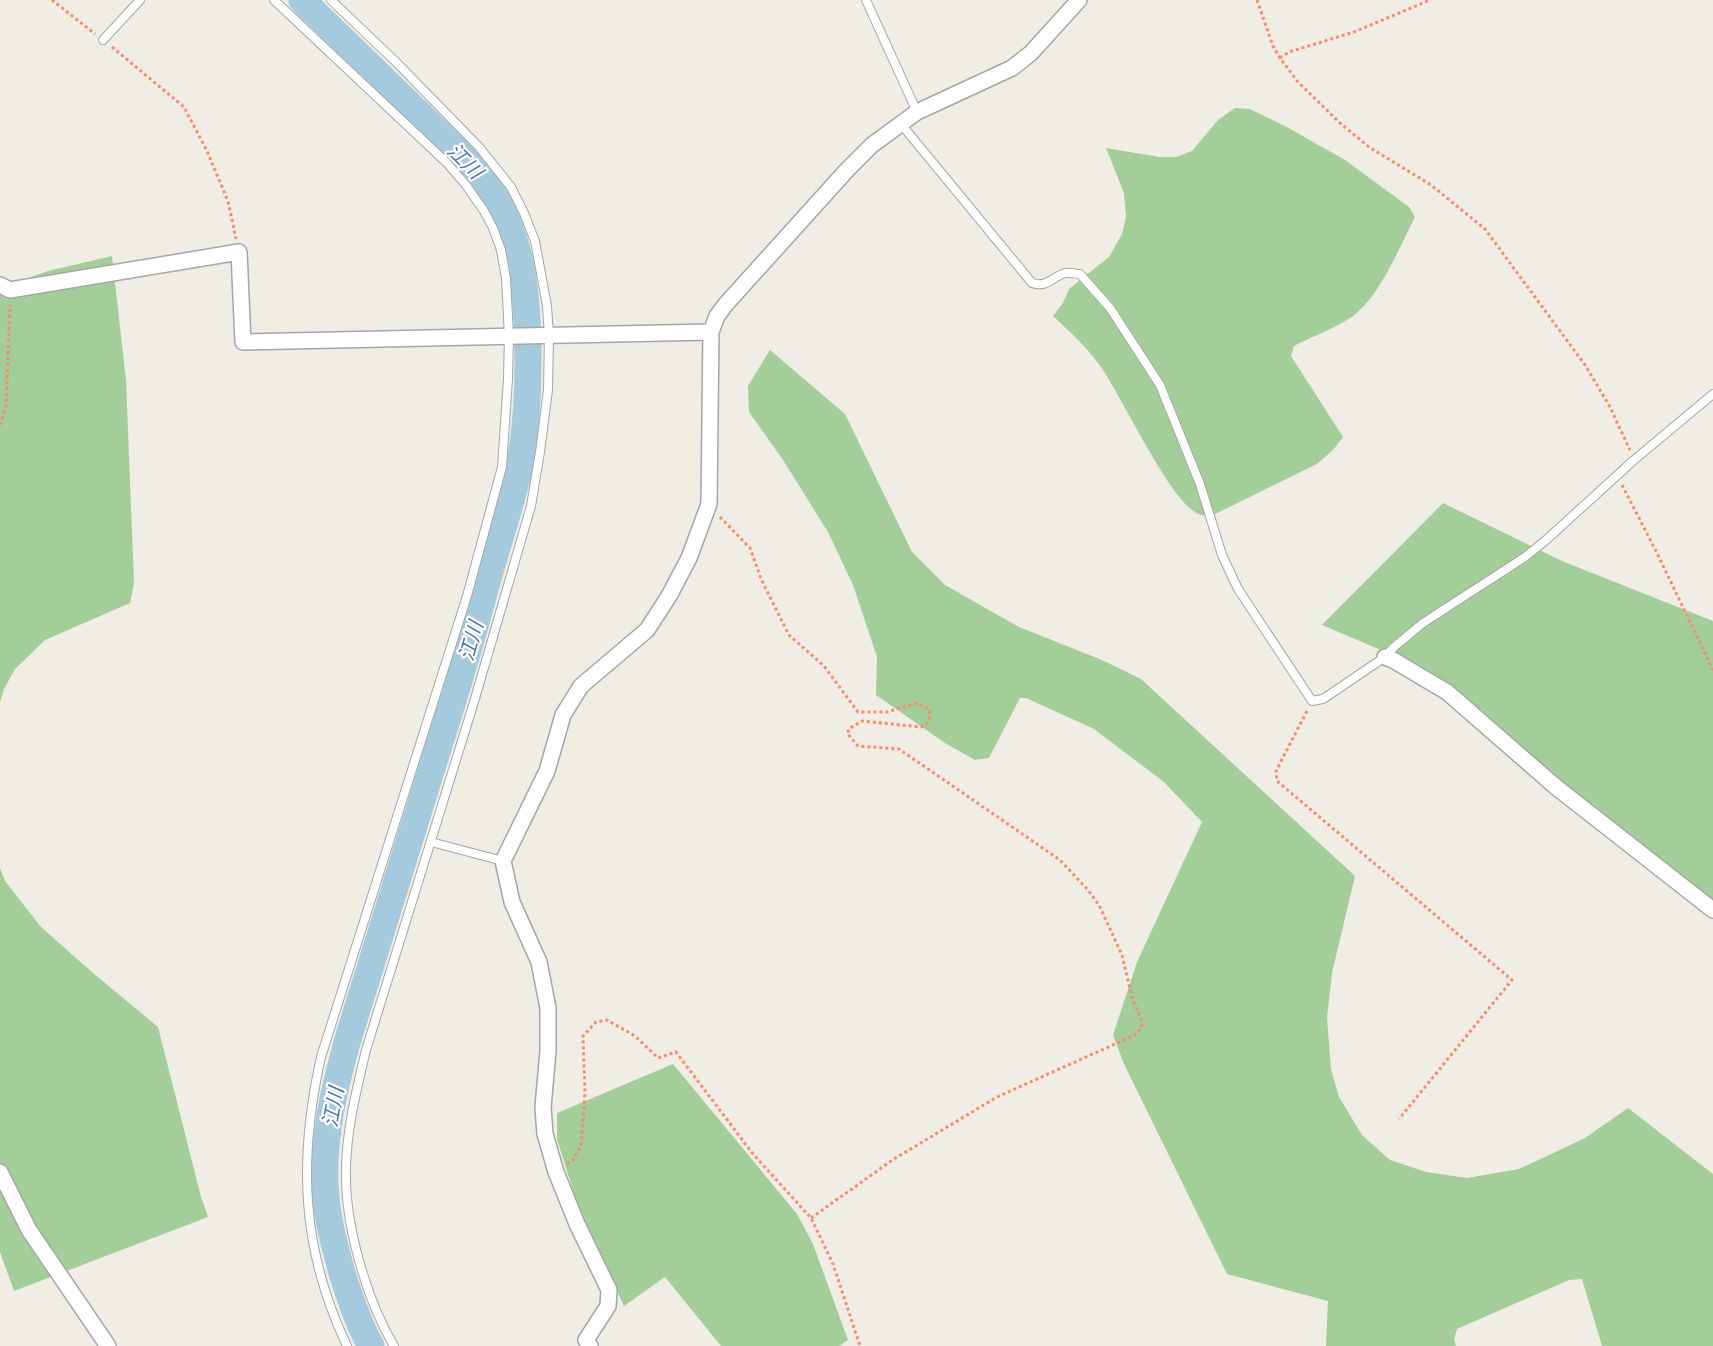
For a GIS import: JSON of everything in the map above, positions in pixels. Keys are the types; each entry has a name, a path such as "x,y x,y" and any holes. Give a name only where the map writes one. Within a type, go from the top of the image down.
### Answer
{"street":[{"path":"590,1346 586,1340 608,1306 609,1290 577,1224 556,1172 545,1134 543,1107 549,1008 539,963 512,902 503,861 547,771 563,715 581,686 647,630 669,596 689,558 709,504 711,332 717,316 872,145 917,112 1012,68 1031,53 1079,0"},
{"path":"5,287 239,252 243,342 711,332"},
{"path":"1385,657 1447,692 1556,787 1713,910"},
{"path":"0,1172 29,1230 108,1346"}],"lane":[{"path":"103,40 140,0"},
{"path":"274,0 446,162 466,185 484,211 501,250 512,336 502,467 467,596 321,1057 312,1096 306,1169 308,1208 314,1248 326,1296 347,1346"},
{"path":"331,0 396,62 479,147 511,187 535,241 547,306 548,390 531,506 474,702 366,1050 353,1102 345,1169 347,1202 357,1252 376,1310 394,1346"},
{"path":"866,0 917,112"},
{"path":"901,124 1032,284 1045,285 1066,273 1080,274 1110,308 1160,385 1200,484 1222,555 1238,589 1312,701 1323,699 1385,657 1423,623 1525,557 1634,460 1713,394"},
{"path":"431,842 503,861"}],"path":[{"path":"52,0 184,107 207,151 228,201 239,252"},
{"path":"1257,0 1273,46 1298,82 1340,123 1369,147 1431,185 1485,229 1585,365 1609,405 1634,460"},
{"path":"1280,58 1289,52 1354,32 1430,0"},
{"path":"0,425 6,406 5,287"},
{"path":"1617,476 1713,670"},
{"path":"709,504 750,548 761,579 789,634 824,666 858,712 887,712 917,703 929,709 930,720 921,727 862,722 850,728 847,734 858,746 899,749 1060,860 1088,890 1099,905 1122,955 1133,1001 1143,1027 1135,1035 997,1097 894,1159 811,1218"},
{"path":"1312,701 1276,771 1277,781 1512,980 1399,1119"},
{"path":"556,1172 573,1160 581,1145 585,1093 583,1036 596,1022 607,1020 635,1036 658,1058 676,1052 753,1154 811,1218 833,1264 860,1346"}],"green space":[{"path":"1235,108 1250,109 1345,160 1409,207 1415,217 1388,271 1363,307 1340,324 1294,346 1291,356 1343,437 1333,450 1317,464 1215,514 1201,515 1189,508 1161,471 1098,363 1053,316 1063,303 1069,289 1109,257 1122,234 1126,217 1124,193 1106,148 1159,157 1176,157 1192,151 1218,120"},
{"path":"112,256 126,380 134,583 130,603 45,640 15,669 0,702 0,288 48,271"},
{"path":"770,350 845,414 912,552 945,585 1019,627 1102,660 1141,679 1355,876 1332,973 1327,1018 1331,1069 1339,1097 1362,1135 1390,1160 1426,1172 1467,1178 1519,1169 1585,1138 1628,1108 1713,1174 1713,1346 1602,1346 1582,1279 1569,1280 1457,1329 1454,1339 1456,1346 1326,1346 1328,1301 1227,1274 1124,1064 1113,1035 1137,962 1202,822 1164,782 1094,729 1026,698 1020,698 989,758 975,760 945,743 876,695 877,657 853,585 828,532 783,460 749,412 748,386"},
{"path":"1443,503 1562,561 1713,621 1713,900 1395,656 1322,625"},
{"path":"0,868 5,881 41,927 158,1027 208,1217 14,1291 0,1252"},
{"path":"673,1064 797,1214 813,1244 848,1340 839,1346 721,1346 665,1277 624,1306 581,1216 557,1139 557,1113"}],"waterway":[{"name":"江川","path":"302,0 474,167 490,188 503,211 519,258 524,282 528,334 526,415 516,482 459,679 348,1039 334,1092 328,1128 325,1183 331,1229 348,1292 371,1346"}]}
